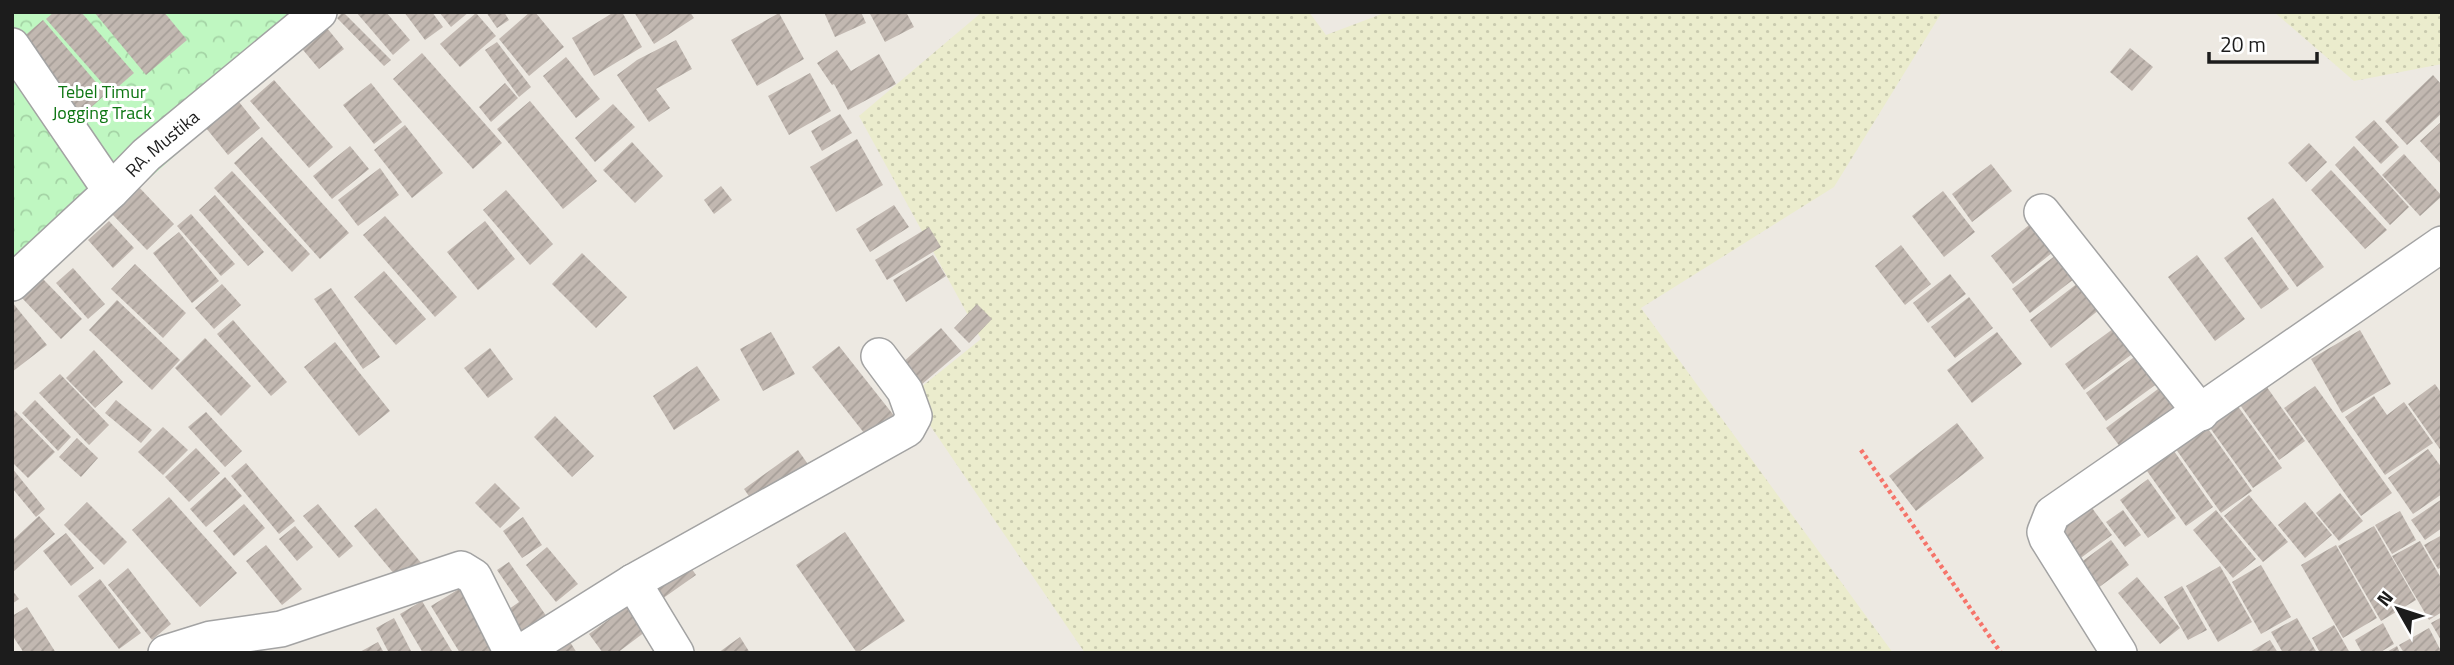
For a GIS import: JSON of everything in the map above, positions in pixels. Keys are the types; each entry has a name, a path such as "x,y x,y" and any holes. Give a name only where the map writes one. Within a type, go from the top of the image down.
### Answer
{"street":[{"name":"RA. Mustika","path":"12,283 146,155 319,12"},
{"path":"12,46 111,191"},
{"path":"2042,212 2201,413"},
{"path":"2119,653 2047,538 2047,522 2052,514 2442,244"},
{"path":"520,653 633,582 907,429 914,416 905,390 879,356"},
{"path":"166,653 211,639 281,629 461,569 474,577 512,653"},
{"path":"633,582 676,653"}],"path":[{"path":"1861,450 2001,653"}],"green space":[{"name":"Tebel Timur Jogging Track","path":"12,12 337,12 12,300"},
{"path":"982,12 1309,12 1326,35 1387,12 1942,12 1834,187 1641,308 1893,653 1085,653 910,396 981,339 859,116"},
{"path":"2274,12 2442,12 2442,64 2354,81"}],"building":[{"path":"54,12 81,12 134,73 111,93 46,19"},
{"path":"94,12 164,12 187,40 146,75"},
{"path":"343,12 391,60 384,66 337,18"},
{"path":"356,12 386,12 410,40 393,55"},
{"path":"404,12 432,12 443,27 425,40"},
{"path":"439,12 469,12 451,27"},
{"path":"486,12 504,12 509,20 497,28"},
{"path":"530,12 535,12 564,47 529,76 499,39"},
{"path":"614,12 622,12 642,47 594,76 572,38"},
{"path":"634,12 690,12 694,18 654,44"},
{"path":"824,12 861,12 866,23 835,37"},
{"path":"869,12 906,12 914,27 885,42"},
{"path":"476,13 496,36 460,67 440,44"},
{"path":"779,13 804,59 757,86 731,40"},
{"path":"43,20 106,94 78,119 14,45"},
{"path":"323,23 344,49 319,69 298,44"},
{"path":"676,40 692,69 656,89 670,108 649,122 617,75 637,60"},
{"path":"497,42 531,87 519,97 485,50"},
{"path":"2130,48 2153,67 2132,91 2110,72"},
{"path":"837,50 851,71 879,54 896,84 848,110 834,84 832,85 817,63"},
{"path":"422,53 502,143 473,169 393,79"},
{"path":"566,57 600,99 576,118 543,76"},
{"path":"810,73 831,111 789,135 768,96"},
{"path":"2433,75 2442,85 2442,113 2407,145 2385,121"},
{"path":"274,80 333,147 309,168 250,101"},
{"path":"371,83 402,122 374,144 343,105"},
{"path":"505,83 518,98 491,122 479,107"},
{"path":"530,101 597,181 563,209 497,129"},
{"path":"239,102 260,128 228,155 206,128"},
{"path":"613,104 635,127 595,162 575,138"},
{"path":"840,114 852,133 822,151 811,131"},
{"path":"2374,120 2399,147 2381,164 2355,137"},
{"path":"2442,121 2442,165 2420,141"},
{"path":"405,125 443,173 412,198 374,150"},
{"path":"262,137 349,233 320,259 234,163"},
{"path":"857,139 883,185 836,212 810,167"},
{"path":"632,142 663,176 635,203 603,170"},
{"path":"2309,143 2327,162 2306,182 2288,163"},
{"path":"350,146 369,169 332,199 313,176"},
{"path":"2354,146 2409,207 2390,225 2335,165"},
{"path":"2404,154 2442,196 2420,216 2382,175"},
{"path":"1991,164 2012,191 1972,222 1952,194"},
{"path":"380,168 399,195 358,226 338,200"},
{"path":"2331,170 2387,230 2365,249 2311,190"},
{"path":"232,171 310,254 292,272 214,188"},
{"path":"136,184 174,224 147,250 109,211"},
{"path":"721,186 732,200 714,214 704,200"},
{"path":"506,190 553,244 530,265 483,210"},
{"path":"1943,191 1975,232 1944,257 1912,216"},
{"path":"215,195 264,252 248,266 199,210"},
{"path":"2273,198 2324,267 2297,287 2247,218"},
{"path":"894,205 909,227 870,252 856,229"},
{"path":"191,214 235,264 221,276 177,226"},
{"path":"385,216 457,297 435,317 363,235"},
{"path":"109,221 134,248 113,268 88,240"},
{"path":"485,221 515,259 478,290 447,252"},
{"path":"2034,221 2057,249 2013,284 1991,256"},
{"path":"929,227 941,247 887,280 875,260"},
{"path":"179,232 219,281 192,303 153,253"},
{"path":"2252,237 2289,289 2261,309 2224,258"},
{"path":"1901,245 1931,284 1905,305 1875,266"},
{"path":"582,253 627,297 596,328 552,284"},
{"path":"933,255 946,276 906,302 893,280"},
{"path":"2056,255 2074,279 2030,313 2012,289"},
{"path":"2197,255 2245,319 2215,341 2168,277"},
{"path":"135,264 186,313 163,338 111,289"},
{"path":"73,268 105,304 88,319 56,283"},
{"path":"384,271 426,319 396,345 354,297"},
{"path":"1950,274 1966,294 1928,323 1913,303"},
{"path":"42,278 82,319 61,339 22,298"},
{"path":"2078,283 2099,310 2051,348 2030,320"},
{"path":"222,284 241,305 214,329 195,308"},
{"path":"331,288 380,357 363,369 314,299"},
{"path":"1969,297 1993,328 1955,358 1931,327"},
{"path":"117,300 180,360 152,390 89,330"},
{"path":"12,302 47,345 12,372"},
{"path":"977,304 992,319 969,343 954,328"},
{"path":"233,320 287,382 271,396 217,334"},
{"path":"2117,326 2135,352 2084,390 2065,364"},
{"path":"941,328 961,351 921,385 902,363"},
{"path":"2360,330 2391,384 2342,413 2311,359"},
{"path":"771,332 795,374 763,391 740,349"},
{"path":"1997,332 2022,364 1972,403 1947,370"},
{"path":"205,338 251,386 221,416 175,368"},
{"path":"335,342 390,411 359,436 304,367"},
{"path":"839,346 899,422 872,443 812,367"},
{"path":"490,348 513,379 488,398 464,368"},
{"path":"94,350 123,382 95,408 66,378"},
{"path":"2137,355 2158,383 2106,421 2086,393"},
{"path":"697,366 720,400 674,430 653,396"},
{"path":"60,374 109,425 89,445 39,393"},
{"path":"2264,383 2305,441 2279,460 2238,402"},
{"path":"2435,384 2442,394 2442,452 2408,404"},
{"path":"2162,386 2183,415 2127,456 2106,428"},
{"path":"2315,386 2392,493 2361,516 2284,408"},
{"path":"2374,396 2387,415 2404,402 2433,443 2385,475 2345,417"},
{"path":"35,400 71,437 58,451 22,413"},
{"path":"116,400 152,430 141,443 105,413"},
{"path":"2237,405 2282,468 2253,488 2208,425"},
{"path":"12,408 55,452 28,478 12,462"},
{"path":"206,412 242,451 225,467 188,427"},
{"path":"555,416 594,456 572,477 534,437"},
{"path":"1957,423 1984,458 1916,511 1889,476"},
{"path":"2204,423 2252,491 2221,513 2173,445"},
{"path":"163,427 188,450 163,475 138,452"},
{"path":"77,438 98,458 81,477 59,457"},
{"path":"196,448 220,473 189,502 165,477"},
{"path":"2428,449 2442,468 2442,494 2413,514 2388,478"},
{"path":"798,450 812,470 758,509 744,489"},
{"path":"2174,451 2213,507 2186,526 2147,471"},
{"path":"246,463 295,521 279,534 231,476"},
{"path":"12,468 45,509 36,517 12,488"},
{"path":"225,477 242,496 206,527 190,509"},
{"path":"2148,479 2176,518 2148,538 2120,500"},
{"path":"495,483 520,508 500,528 475,503"},
{"path":"2340,493 2363,521 2339,541 2316,513"},
{"path":"2249,495 2288,542 2263,562 2224,516"},
{"path":"169,497 237,573 200,607 132,530"},
{"path":"2442,499 2442,528 2425,540 2411,520"},
{"path":"87,502 127,542 104,565 64,525"},
{"path":"2305,502 2332,535 2305,558 2278,525"},
{"path":"244,504 265,528 234,556 213,531"},
{"path":"318,504 353,546 339,558 303,516"},
{"path":"376,508 422,564 401,582 354,526"},
{"path":"2092,508 2112,535 2078,560 2058,532"},
{"path":"2123,510 2141,535 2125,547 2106,522"},
{"path":"2216,510 2256,559 2233,578 2193,530"},
{"path":"2400,511 2416,540 2392,554 2375,525"},
{"path":"39,516 55,534 12,573 12,541"},
{"path":"523,517 542,545 522,558 503,531"},
{"path":"295,526 313,547 297,561 279,539"},
{"path":"2374,526 2416,600 2381,621 2338,546"},
{"path":"845,532 905,621 857,653 796,565"},
{"path":"66,533 94,568 71,586 43,551"},
{"path":"2442,535 2442,567 2438,569 2424,545"},
{"path":"2111,540 2129,565 2098,588 2080,563"},
{"path":"2420,541 2442,580 2442,612 2429,620 2392,556"},
{"path":"266,545 302,589 282,605 246,561"},
{"path":"2336,545 2377,618 2343,638 2301,565"},
{"path":"547,547 578,584 556,602 526,565"},
{"path":"683,556 696,575 652,606 639,588"},
{"path":"509,562 547,617 518,640 499,616 519,602 497,570"},
{"path":"2261,565 2291,617 2261,634 2232,582"},
{"path":"2220,566 2252,622 2218,642 2186,586"},
{"path":"128,568 171,624 152,640 108,585"},
{"path":"2137,577 2180,628 2160,644 2118,593"},
{"path":"100,579 141,633 119,649 78,596"},
{"path":"2182,586 2207,630 2188,640 2164,597"},
{"path":"459,589 497,653 460,653 431,606"},
{"path":"12,590 19,599 12,604"},
{"path":"422,601 453,653 423,653 400,614"},
{"path":"27,607 56,653 24,653 12,635 12,616"},
{"path":"626,607 645,632 617,653 603,653 589,634"},
{"path":"2442,617 2442,642 2431,623"},
{"path":"394,618 412,653 389,653 376,628"},
{"path":"2297,618 2317,653 2283,653 2271,632"},
{"path":"2383,623 2394,644 2379,653 2362,653 2355,640"},
{"path":"2334,625 2350,653 2320,653 2312,638"},
{"path":"2429,628 2442,653 2404,653 2399,645"},
{"path":"563,631 577,653 530,653"},
{"path":"740,637 750,653 718,653"},
{"path":"2270,640 2278,653 2248,653"},
{"path":"378,642 384,653 358,653"},
{"path":"2397,646 2400,653 2385,653"}]}
